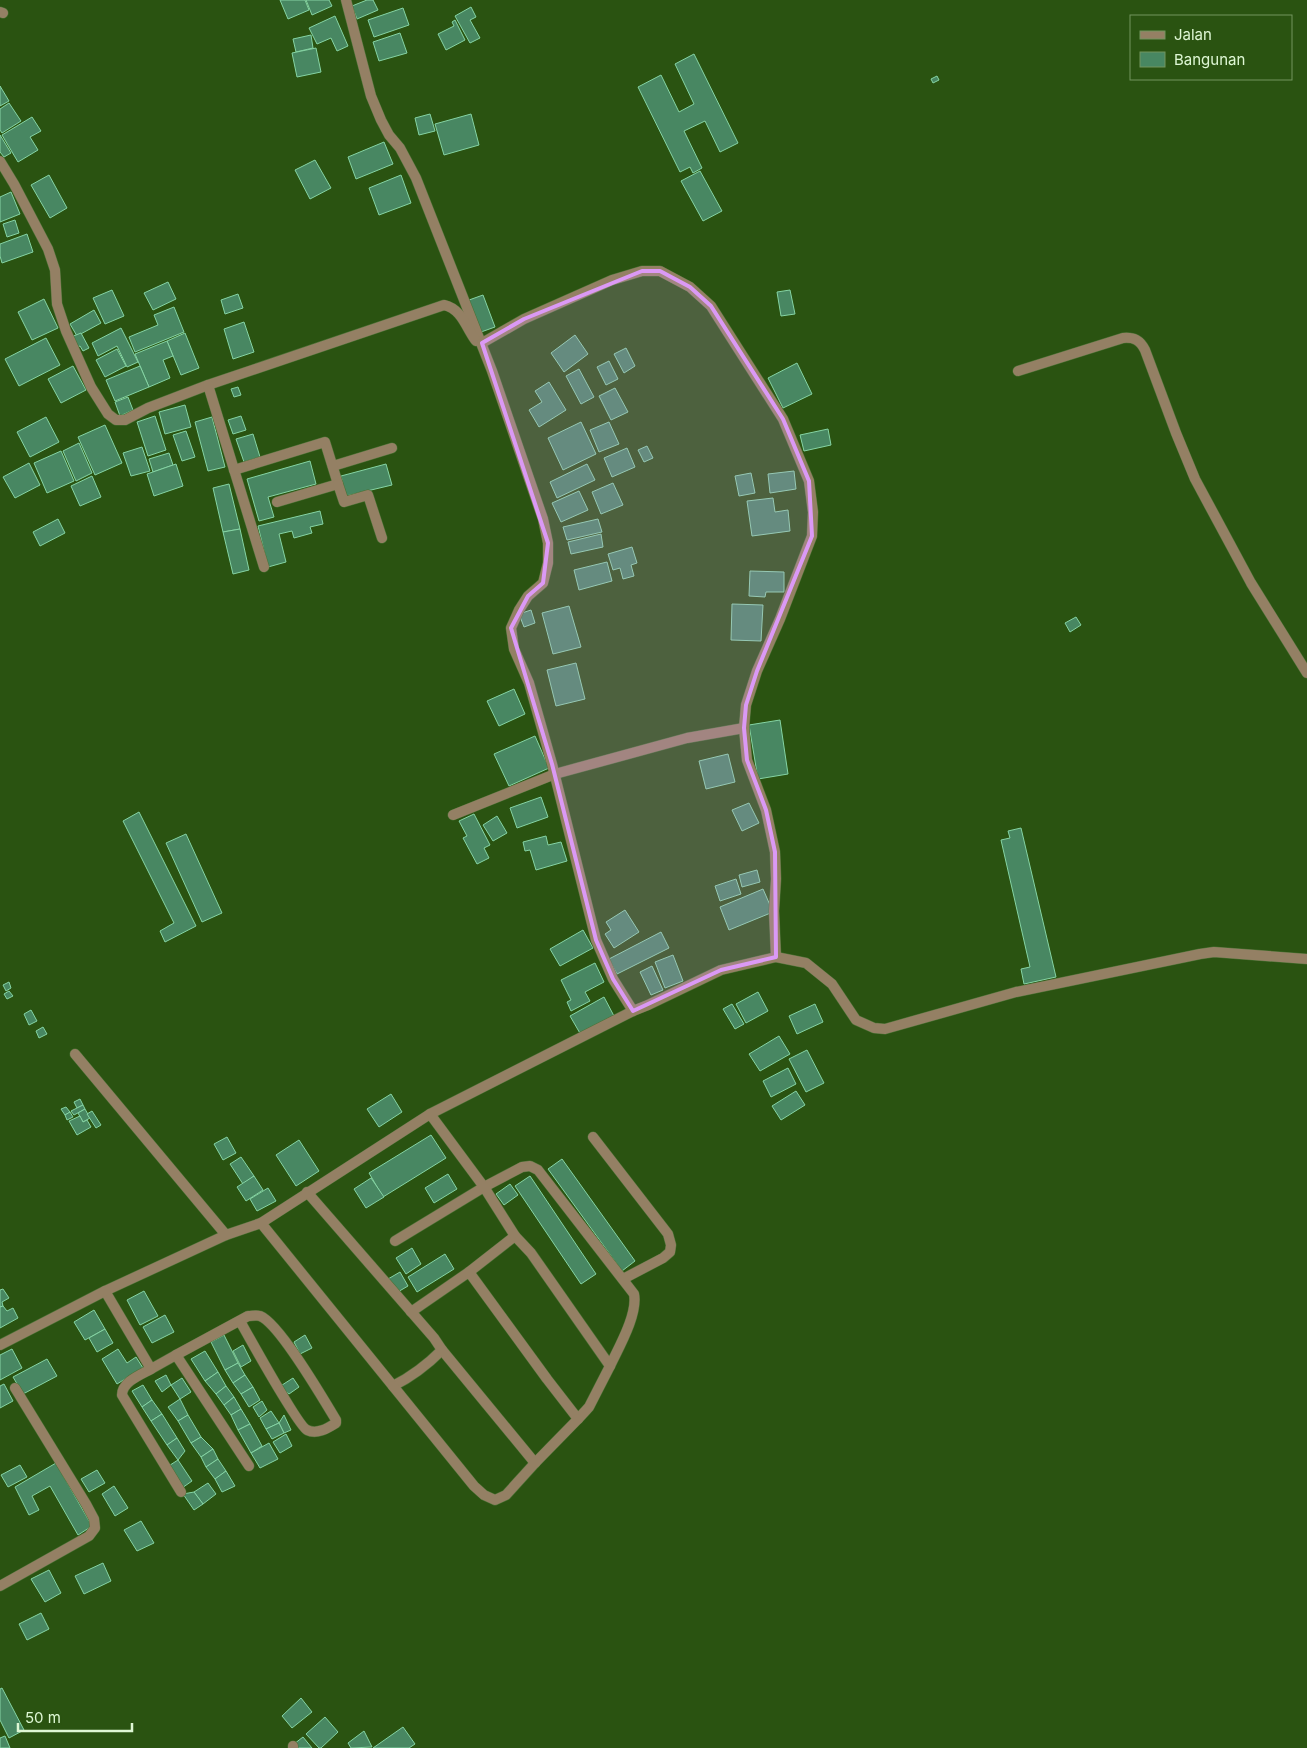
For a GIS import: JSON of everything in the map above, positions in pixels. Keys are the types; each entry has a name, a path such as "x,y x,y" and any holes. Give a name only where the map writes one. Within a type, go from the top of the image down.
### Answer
{"street":[{"path":"346,0 371,96 389,135 400,148 416,178 482,343 543,518 548,543 548,563 543,583 528,596 511,628 514,649 529,683 555,774 596,940 613,979 633,1011"},
{"path":"0,161 48,249 54,270 58,304 66,331 91,387 112,418 125,420 148,408 208,385 444,305 449,306 458,313 476,341 482,343 524,319 612,280 642,271 660,271 690,287 711,306 783,419 809,481 813,512 812,536 780,619 757,671 746,705 744,728 747,760 766,810 774,852 776,957"},
{"path":"1018,371 1123,338 1129,337 1141,342 1195,479 1251,583 1307,672"},
{"path":"208,385 264,567"},
{"path":"234,470 325,442 344,502 368,495 382,538"},
{"path":"333,466 392,448"},
{"path":"277,502 338,484"},
{"path":"453,815 555,774 686,738 744,728"},
{"path":"0,1345 105,1291 226,1235 261,1223 430,1114 633,1011 721,970 776,957 806,964 828,979 856,1020 874,1028 885,1029 1016,992 1200,954 1214,952 1307,959"},
{"path":"74,1054 226,1235"},
{"path":"430,1114 484,1187 515,1236 531,1253 610,1366"},
{"path":"593,1137 668,1234 671,1245 670,1252 664,1258 623,1279"},
{"path":"261,1223 474,1486 484,1495 495,1500 506,1495 589,1407 610,1366 636,1303 634,1294 538,1170 530,1166 522,1167 484,1187 395,1241"},
{"path":"307,1192 434,1338 535,1463"},
{"path":"411,1312 469,1272 515,1236"},
{"path":"469,1272 578,1419"},
{"path":"105,1291 151,1369"},
{"path":"181,1492 121,1392 126,1384 151,1369 248,1316 258,1315 271,1324 308,1375 336,1420 336,1423 323,1431 314,1432 304,1428 286,1401 240,1321"},
{"path":"393,1386 429,1363 442,1350"},
{"path":"176,1355 249,1466"},
{"path":"0,1586 90,1536 96,1528 94,1519 86,1504 15,1388"}],"highlighted area":[{"path":"642,271 660,271 690,287 711,306 783,419 809,481 812,536 757,671 746,705 744,728 747,760 766,810 775,852 776,957 721,970 633,1011 613,979 596,940 552,764 511,628 528,596 543,583 548,543 482,343 524,319"}],"building":[{"path":"280,0 305,0 309,10 288,19"},
{"path":"306,0 329,0 332,6 312,15"},
{"path":"367,0 373,0 378,10 357,19 352,6"},
{"path":"471,7 476,17 470,20 480,38 470,43 455,16"},
{"path":"403,8 409,25 374,37 368,20"},
{"path":"335,16 348,46 337,51 331,38 317,44 309,28"},
{"path":"455,20 465,40 446,50 438,34 454,26 452,22"},
{"path":"400,33 407,53 379,61 373,42"},
{"path":"311,35 313,48 296,52 293,39"},
{"path":"316,48 321,72 297,77 292,53"},
{"path":"694,54 738,143 720,152 705,121 684,131 702,168 693,173 690,167 680,172 638,87 661,75 679,112 694,104 675,64"},
{"path":"937,76 939,80 933,83 931,79"},
{"path":"0,86 9,101 0,106"},
{"path":"9,103 21,121 2,133 0,130 0,109"},
{"path":"430,114 435,131 419,135 415,118"},
{"path":"471,114 479,145 444,155 435,124"},
{"path":"32,117 41,131 30,137 38,150 18,162 2,135"},
{"path":"0,135 11,153 4,157 0,152"},
{"path":"384,142 393,164 356,179 348,157"},
{"path":"315,160 331,188 310,199 295,170"},
{"path":"700,171 722,211 703,221 681,181"},
{"path":"49,175 67,208 50,218 31,185"},
{"path":"401,175 411,203 379,215 369,188"},
{"path":"11,192 20,214 0,222 0,197"},
{"path":"15,220 19,233 7,237 3,224"},
{"path":"27,234 33,252 2,263 0,244"},
{"path":"168,282 176,299 153,310 144,293"},
{"path":"112,290 124,316 105,324 93,298"},
{"path":"790,290 795,314 781,316 777,292"},
{"path":"238,294 243,308 225,314 221,300"},
{"path":"483,295 495,327 481,332 469,300"},
{"path":"44,299 58,328 32,340 18,312"},
{"path":"174,307 184,332 135,352 129,337 158,325 154,315"},
{"path":"94,310 101,323 77,336 70,324"},
{"path":"244,322 254,352 233,359 224,329"},
{"path":"121,328 138,362 127,367 117,346 98,356 92,343"},
{"path":"81,333 89,348 83,351 80,346 77,347 71,337"},
{"path":"185,333 199,368 181,375 167,341"},
{"path":"575,335 588,354 564,372 551,353"},
{"path":"46,338 60,365 19,386 5,359"},
{"path":"167,341 173,356 163,360 170,378 149,387 135,354"},
{"path":"626,348 635,366 624,373 614,354"},
{"path":"117,349 126,366 105,377 96,360"},
{"path":"609,361 618,379 606,385 597,367"},
{"path":"797,363 812,394 783,408 768,378"},
{"path":"73,366 86,390 61,403 48,379"},
{"path":"140,366 149,387 115,401 106,380"},
{"path":"579,369 594,397 581,404 566,376"},
{"path":"549,382 566,410 539,427 529,410 542,402 535,391"},
{"path":"238,387 241,395 234,397 231,389"},
{"path":"615,388 628,412 611,420 599,396"},
{"path":"128,397 133,410 120,416 115,402"},
{"path":"185,405 191,427 165,434 159,412"},
{"path":"155,416 166,450 148,456 137,422"},
{"path":"241,416 246,430 233,434 228,420"},
{"path":"46,417 59,442 30,457 17,432"},
{"path":"212,417 225,467 208,471 195,422"},
{"path":"581,422 596,454 563,470 548,438"},
{"path":"609,422 619,444 599,452 590,430"},
{"path":"105,425 122,463 95,475 78,437"},
{"path":"828,429 831,445 804,451 800,435"},
{"path":"186,431 195,457 182,461 173,435"},
{"path":"253,434 260,457 244,462 236,439"},
{"path":"79,443 92,473 76,481 63,451"},
{"path":"647,446 653,458 644,462 638,450"},
{"path":"142,447 150,471 131,476 123,453"},
{"path":"627,448 635,467 612,477 604,458"},
{"path":"61,451 74,481 47,493 34,463"},
{"path":"169,453 173,465 153,472 149,459"},
{"path":"310,461 316,484 268,497 274,517 259,521 247,479"},
{"path":"29,463 40,485 15,498 3,477"},
{"path":"176,464 183,486 154,496 147,474"},
{"path":"386,464 392,485 346,496 341,476"},
{"path":"587,464 595,480 557,498 550,482"},
{"path":"794,471 796,489 770,493 768,474"},
{"path":"751,473 755,493 739,496 735,476"},
{"path":"92,476 101,497 80,506 71,486"},
{"path":"613,483 623,505 601,514 592,492"},
{"path":"229,484 240,529 223,532 213,488"},
{"path":"579,491 588,510 561,522 552,503"},
{"path":"773,498 775,512 788,510 790,531 752,536 747,501"},
{"path":"320,511 323,524 310,527 312,533 294,538 292,531 279,534 286,562 268,567 258,526"},
{"path":"58,519 65,533 40,546 33,532"},
{"path":"598,519 602,532 567,540 563,527"},
{"path":"240,529 249,570 233,574 223,532"},
{"path":"601,534 603,547 571,554 568,542"},
{"path":"632,547 637,563 631,565 634,576 623,579 620,568 613,570 608,554"},
{"path":"607,562 612,581 579,590 574,570"},
{"path":"750,571 784,572 784,592 766,592 765,597 749,596"},
{"path":"732,604 763,605 761,641 731,640"},
{"path":"569,606 581,647 553,654 542,613"},
{"path":"531,610 535,623 524,627 519,614"},
{"path":"1076,617 1081,625 1070,632 1065,623"},
{"path":"576,663 585,699 556,706 547,670"},
{"path":"514,689 525,714 499,726 487,701"},
{"path":"780,720 788,774 758,779 749,725"},
{"path":"535,736 549,768 509,786 494,754"},
{"path":"728,754 735,782 706,789 699,761"},
{"path":"541,797 548,817 517,828 510,808"},
{"path":"749,803 759,823 742,831 732,810"},
{"path":"139,812 196,926 165,942 160,931 174,923 123,821"},
{"path":"474,814 490,845 484,848 489,858 477,864 463,838 467,836 459,821"},
{"path":"497,816 507,833 493,841 483,825"},
{"path":"1021,828 1056,977 1024,984 1021,969 1030,967 1001,840 1010,838 1008,831"},
{"path":"186,834 222,913 202,922 166,843"},
{"path":"546,836 548,845 561,842 567,861 536,870 530,850 525,851 523,842"},
{"path":"757,870 760,882 742,887 739,875"},
{"path":"736,879 741,894 720,901 715,886"},
{"path":"763,889 773,912 729,930 720,907"},
{"path":"625,910 639,932 614,948 605,934 611,930 606,922"},
{"path":"583,930 593,948 560,966 550,949"},
{"path":"661,932 669,948 617,974 609,959"},
{"path":"673,955 683,981 665,988 655,962"},
{"path":"595,963 604,982 585,992 590,1001 571,1011 567,1002 571,1000 561,980"},
{"path":"652,966 663,990 651,995 640,972"},
{"path":"9,982 11,988 6,991 3,985"},
{"path":"9,991 13,996 7,999 4,994"},
{"path":"758,992 768,1011 746,1023 736,1004"},
{"path":"604,997 614,1016 581,1035 570,1016"},
{"path":"732,1004 744,1024 735,1029 723,1009"},
{"path":"815,1004 823,1022 797,1034 789,1016"},
{"path":"31,1010 37,1021 29,1025 24,1014"},
{"path":"43,1027 47,1034 39,1038 36,1031"},
{"path":"779,1036 790,1054 760,1071 749,1054"},
{"path":"807,1050 824,1083 806,1092 789,1059"},
{"path":"788,1068 796,1084 771,1097 763,1081"},
{"path":"796,1091 805,1105 781,1120 772,1106"},
{"path":"391,1094 402,1112 379,1127 367,1109"},
{"path":"80,1099 83,1105 77,1108 74,1102"},
{"path":"83,1105 85,1109 74,1115 71,1111"},
{"path":"66,1107 70,1112 65,1115 61,1109"},
{"path":"85,1109 90,1118 83,1122 78,1113"},
{"path":"92,1111 101,1125 96,1128 87,1114"},
{"path":"70,1112 73,1117 67,1120 65,1115"},
{"path":"80,1116 83,1122 87,1120 91,1127 77,1135 69,1121"},
{"path":"431,1135 446,1158 383,1197 369,1173"},
{"path":"227,1137 236,1153 223,1160 214,1144"},
{"path":"299,1140 319,1171 296,1186 276,1155"},
{"path":"241,1157 254,1176 243,1184 230,1164"},
{"path":"562,1159 635,1261 622,1271 548,1169"},
{"path":"448,1174 457,1189 434,1203 425,1188"},
{"path":"254,1176 263,1190 246,1201 237,1187"},
{"path":"530,1176 596,1274 581,1284 515,1186"},
{"path":"371,1178 384,1197 366,1208 354,1189"},
{"path":"510,1184 518,1195 504,1205 496,1194"},
{"path":"268,1188 276,1201 257,1211 250,1199"},
{"path":"412,1248 421,1264 406,1274 396,1258"},
{"path":"445,1254 454,1269 417,1292 408,1277"},
{"path":"400,1272 408,1286 396,1293 388,1279"},
{"path":"3,1289 9,1298 2,1302 3,1306 0,1307 0,1290"},
{"path":"144,1291 158,1316 140,1325 127,1300"},
{"path":"3,1306 7,1311 13,1308 18,1318 0,1328 0,1307"},
{"path":"94,1310 105,1329 85,1340 74,1322"},
{"path":"165,1315 174,1332 152,1343 143,1327"},
{"path":"105,1329 113,1343 97,1352 89,1338"},
{"path":"224,1335 238,1363 225,1370 211,1342"},
{"path":"305,1335 312,1348 300,1354 294,1342"},
{"path":"243,1345 251,1361 241,1367 233,1351"},
{"path":"12,1349 22,1368 0,1380 0,1355"},
{"path":"118,1349 127,1363 136,1357 143,1368 117,1384 102,1359"},
{"path":"205,1351 218,1372 205,1381 191,1359"},
{"path":"47,1359 57,1376 23,1394 13,1377"},
{"path":"238,1363 245,1375 233,1383 225,1370"},
{"path":"218,1372 226,1386 216,1394 205,1381"},
{"path":"166,1375 171,1385 162,1392 155,1381"},
{"path":"245,1375 253,1387 241,1394 233,1383"},
{"path":"182,1378 191,1392 180,1399 171,1385"},
{"path":"293,1378 299,1387 289,1394 279,1387"},
{"path":"4,1384 13,1401 0,1408 0,1386"},
{"path":"143,1385 152,1400 142,1407 132,1391"},
{"path":"226,1386 234,1397 224,1405 216,1394"},
{"path":"253,1387 260,1400 249,1407 241,1394"},
{"path":"234,1397 241,1409 231,1415 224,1405"},
{"path":"180,1399 188,1415 178,1421 168,1407"},
{"path":"152,1400 162,1414 151,1421 142,1407"},
{"path":"262,1401 267,1410 259,1417 253,1407"},
{"path":"241,1409 250,1424 238,1430 231,1415"},
{"path":"271,1411 279,1423 266,1429 260,1418"},
{"path":"162,1414 177,1438 167,1445 151,1421"},
{"path":"188,1415 201,1437 191,1443 178,1421"},
{"path":"284,1415 291,1430 284,1433 279,1423"},
{"path":"279,1423 284,1433 272,1439 266,1429"},
{"path":"250,1424 262,1446 251,1453 238,1430"},
{"path":"286,1434 292,1446 280,1453 273,1442"},
{"path":"201,1437 213,1449 201,1457 191,1443"},
{"path":"177,1438 185,1451 178,1460 167,1445"},
{"path":"269,1443 278,1459 260,1468 251,1453"},
{"path":"213,1449 218,1459 206,1467 201,1457"},
{"path":"218,1459 226,1471 215,1479 206,1467"},
{"path":"178,1460 192,1481 182,1488 167,1467"},
{"path":"56,1463 92,1526 78,1535 50,1486 32,1496 39,1510 29,1515 15,1487"},
{"path":"20,1465 27,1477 8,1487 1,1475"},
{"path":"97,1470 105,1483 89,1492 81,1479"},
{"path":"226,1471 235,1486 222,1492 215,1479"},
{"path":"208,1483 216,1494 203,1504 194,1492"},
{"path":"114,1486 128,1508 115,1516 102,1494"},
{"path":"194,1492 203,1504 194,1510 183,1494"},
{"path":"141,1521 154,1543 137,1551 124,1530"},
{"path":"103,1563 111,1581 84,1594 75,1576"},
{"path":"49,1570 61,1593 45,1602 31,1579"},
{"path":"41,1613 49,1629 27,1640 19,1624"},
{"path":"2,1688 24,1730 9,1738 0,1720 0,1689"},
{"path":"301,1698 312,1712 292,1728 282,1716"},
{"path":"325,1717 338,1732 319,1748 306,1734"},
{"path":"403,1727 415,1744 409,1748 373,1748"},
{"path":"364,1731 372,1747 351,1748 348,1743"},
{"path":"5,1736 10,1748 0,1748 0,1738"},
{"path":"303,1737 312,1748 298,1748 294,1744"}]}
